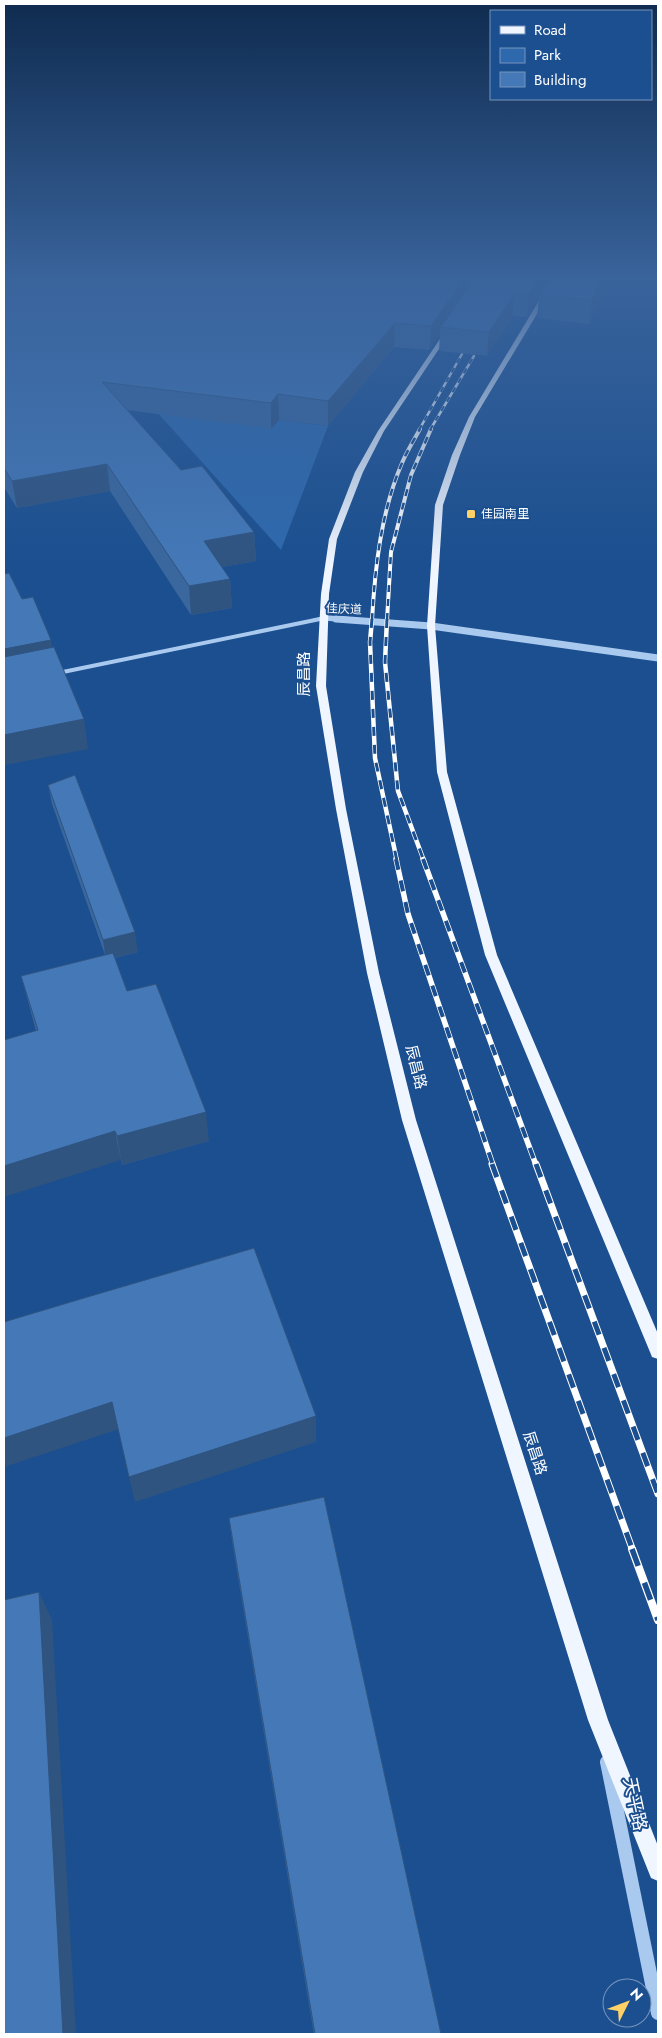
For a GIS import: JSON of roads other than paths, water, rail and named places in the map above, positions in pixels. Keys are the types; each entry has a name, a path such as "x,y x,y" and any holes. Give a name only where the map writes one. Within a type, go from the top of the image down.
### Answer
{"main road":[{"name":"辰昌路","path":"419,374 392,414 358,472 333,539 326,594 321,686 339,799 373,973 409,1120 598,1720 658,1871"},
{"path":"498,374 472,417 456,455 439,505 431,626 442,772 491,955 658,1352"}],"street":[{"name":"佳庆道","path":"51,674 326,618 431,626 658,658"},
{"name":"天平路","path":"598,1720 658,2013"}],"railway":[{"path":"419,430 451,374"},
{"path":"430,430 463,374"},
{"path":"372,620 377,560 384,520 402,463 420,429"},
{"path":"387,620 391,552 411,475 431,429"},
{"path":"372,619 370,642 375,758 397,861"},
{"path":"387,619 385,662 398,791 424,861"},
{"path":"396,859 408,914 493,1165"},
{"path":"423,859 536,1165"},
{"path":"492,1164 633,1551"},
{"path":"536,1164 658,1494"},
{"path":"632,1549 658,1620"}],"place":[{"name":"佳园南里","path":"471,514"}]}
